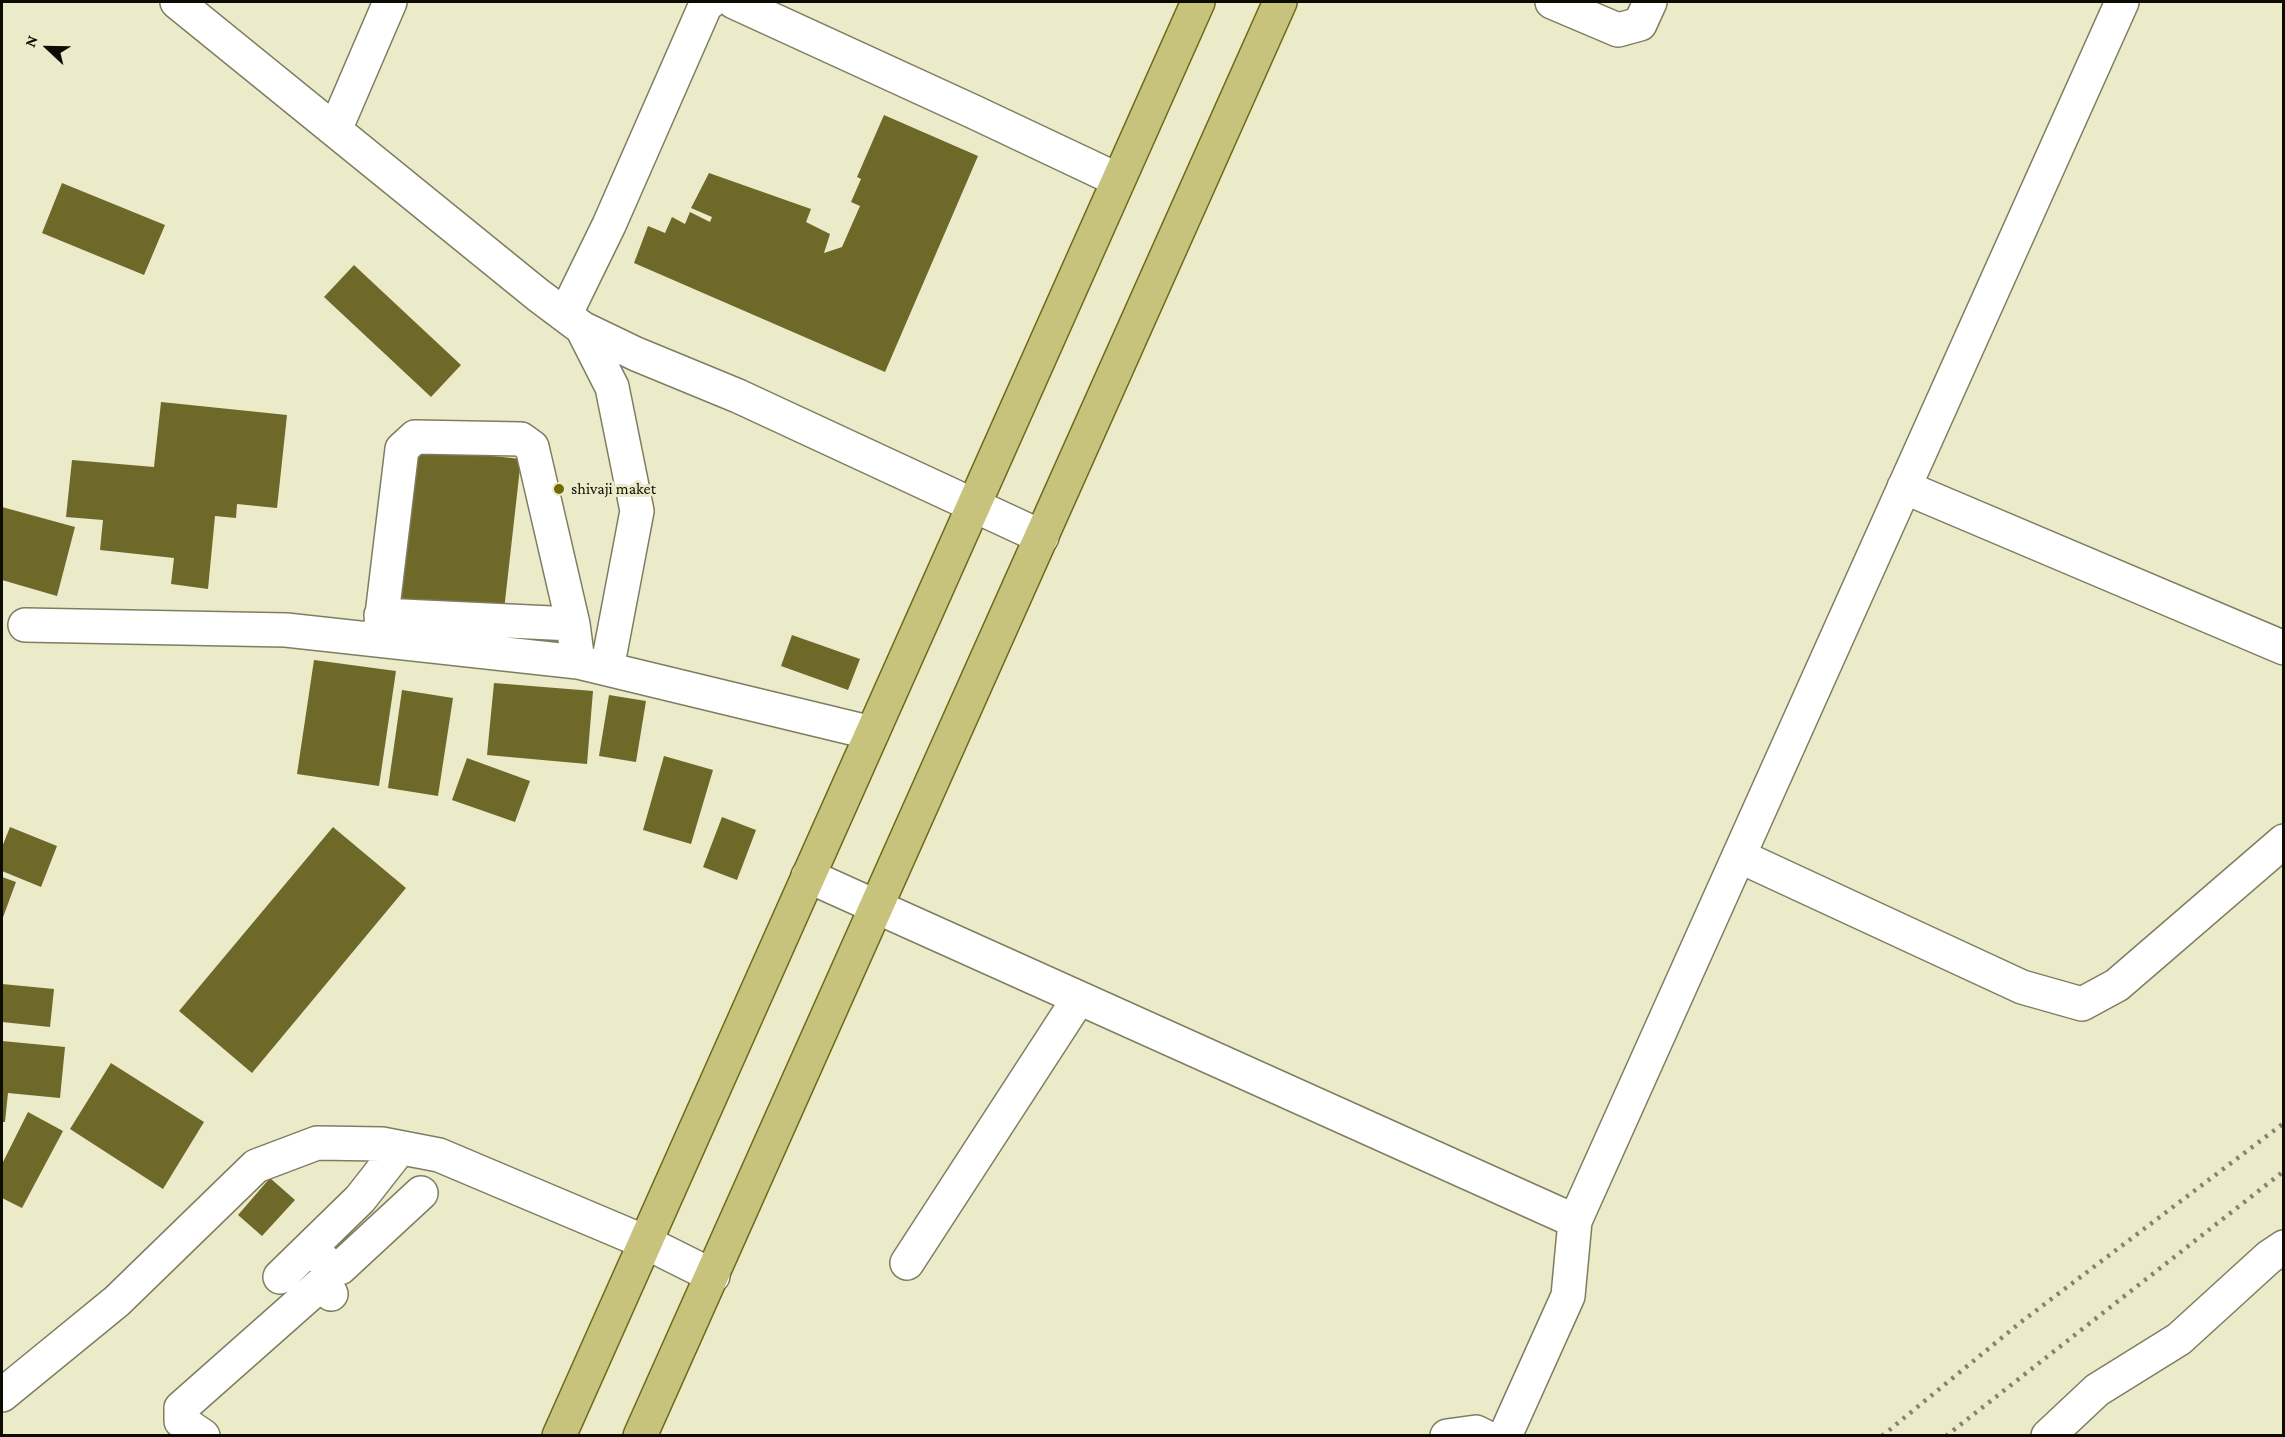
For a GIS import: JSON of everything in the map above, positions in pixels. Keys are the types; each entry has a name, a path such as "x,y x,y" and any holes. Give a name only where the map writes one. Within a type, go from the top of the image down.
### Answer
{"main road":[{"path":"559,1436 1198,2"},
{"path":"640,1436 1280,2"}],"street":[{"path":"177,2 538,296 574,322 636,354 738,396 1042,537"},
{"path":"334,130 390,2"},
{"path":"574,322 609,225 706,4 710,2"},
{"path":"734,2 974,111 1118,180"},
{"path":"1552,2 1618,30 1640,24 1650,2"},
{"path":"1506,1436 1568,1296 1575,1221 2122,2"},
{"path":"574,322 612,387 637,511 592,665"},
{"path":"380,628 402,448 414,437 521,439 532,447 573,624 592,665"},
{"path":"1904,487 2283,648"},
{"path":"25,625 286,630 573,624"},
{"path":"380,628 592,665 872,733"},
{"path":"1739,856 2022,987 2082,1004 2117,985 2283,841"},
{"path":"808,876 1575,1221"},
{"path":"907,1263 1080,998"},
{"path":"2,1395 117,1301 256,1166 317,1143 382,1144 439,1155 645,1242 713,1276"},
{"path":"280,1277 360,1199 400,1148"},
{"path":"313,1245 326,1264 332,1268 340,1268 421,1193"},
{"path":"2048,1436 2097,1390 2179,1339 2283,1247"},
{"path":"203,1436 181,1422 181,1408 189,1399 320,1285 325,1284 331,1294"},
{"path":"1447,1436 1476,1432 1484,1436"}],"building":[{"path":"884,115 978,156 885,372 634,263 648,226 665,233 672,217 685,224 690,212 710,222 712,217 691,208 709,173 811,209 806,222 830,234 824,253 842,247 860,206 851,202 861,179 857,177"},
{"path":"62,183 165,225 144,275 42,233"},
{"path":"354,265 461,365 431,397 324,297"},
{"path":"161,402 287,415 277,508 237,504 236,518 215,516 208,589 171,584 174,558 100,550 103,520 66,517 72,460 154,467"},
{"path":"418,448 521,459 504,610 401,599"},
{"path":"2,507 75,527 57,596 2,580"},
{"path":"792,635 860,659 848,690 781,666"},
{"path":"314,660 396,671 379,786 297,774"},
{"path":"494,683 593,691 587,764 487,755"},
{"path":"402,690 453,698 438,796 388,788"},
{"path":"609,695 646,701 636,762 599,756"},
{"path":"664,756 713,770 691,844 643,830"},
{"path":"467,758 530,781 515,822 452,800"},
{"path":"722,817 756,830 737,880 703,867"},
{"path":"10,827 57,846 41,887 2,871 2,847"},
{"path":"333,827 406,888 252,1073 179,1011"},
{"path":"2,877 16,882 2,920"},
{"path":"2,984 54,989 50,1027 2,1022"},
{"path":"2,1041 65,1047 60,1098 8,1093 5,1122 2,1122"},
{"path":"111,1063 204,1122 163,1189 70,1129"},
{"path":"28,1112 63,1131 22,1208 2,1198 2,1164"},
{"path":"270,1178 295,1200 262,1236 238,1215"}],"railway":[{"path":"1882,1436 2021,1322 2284,1123"},
{"path":"1946,1436 2284,1171"}],"place":[{"name":"shivaji maket","path":"559,489"}]}
